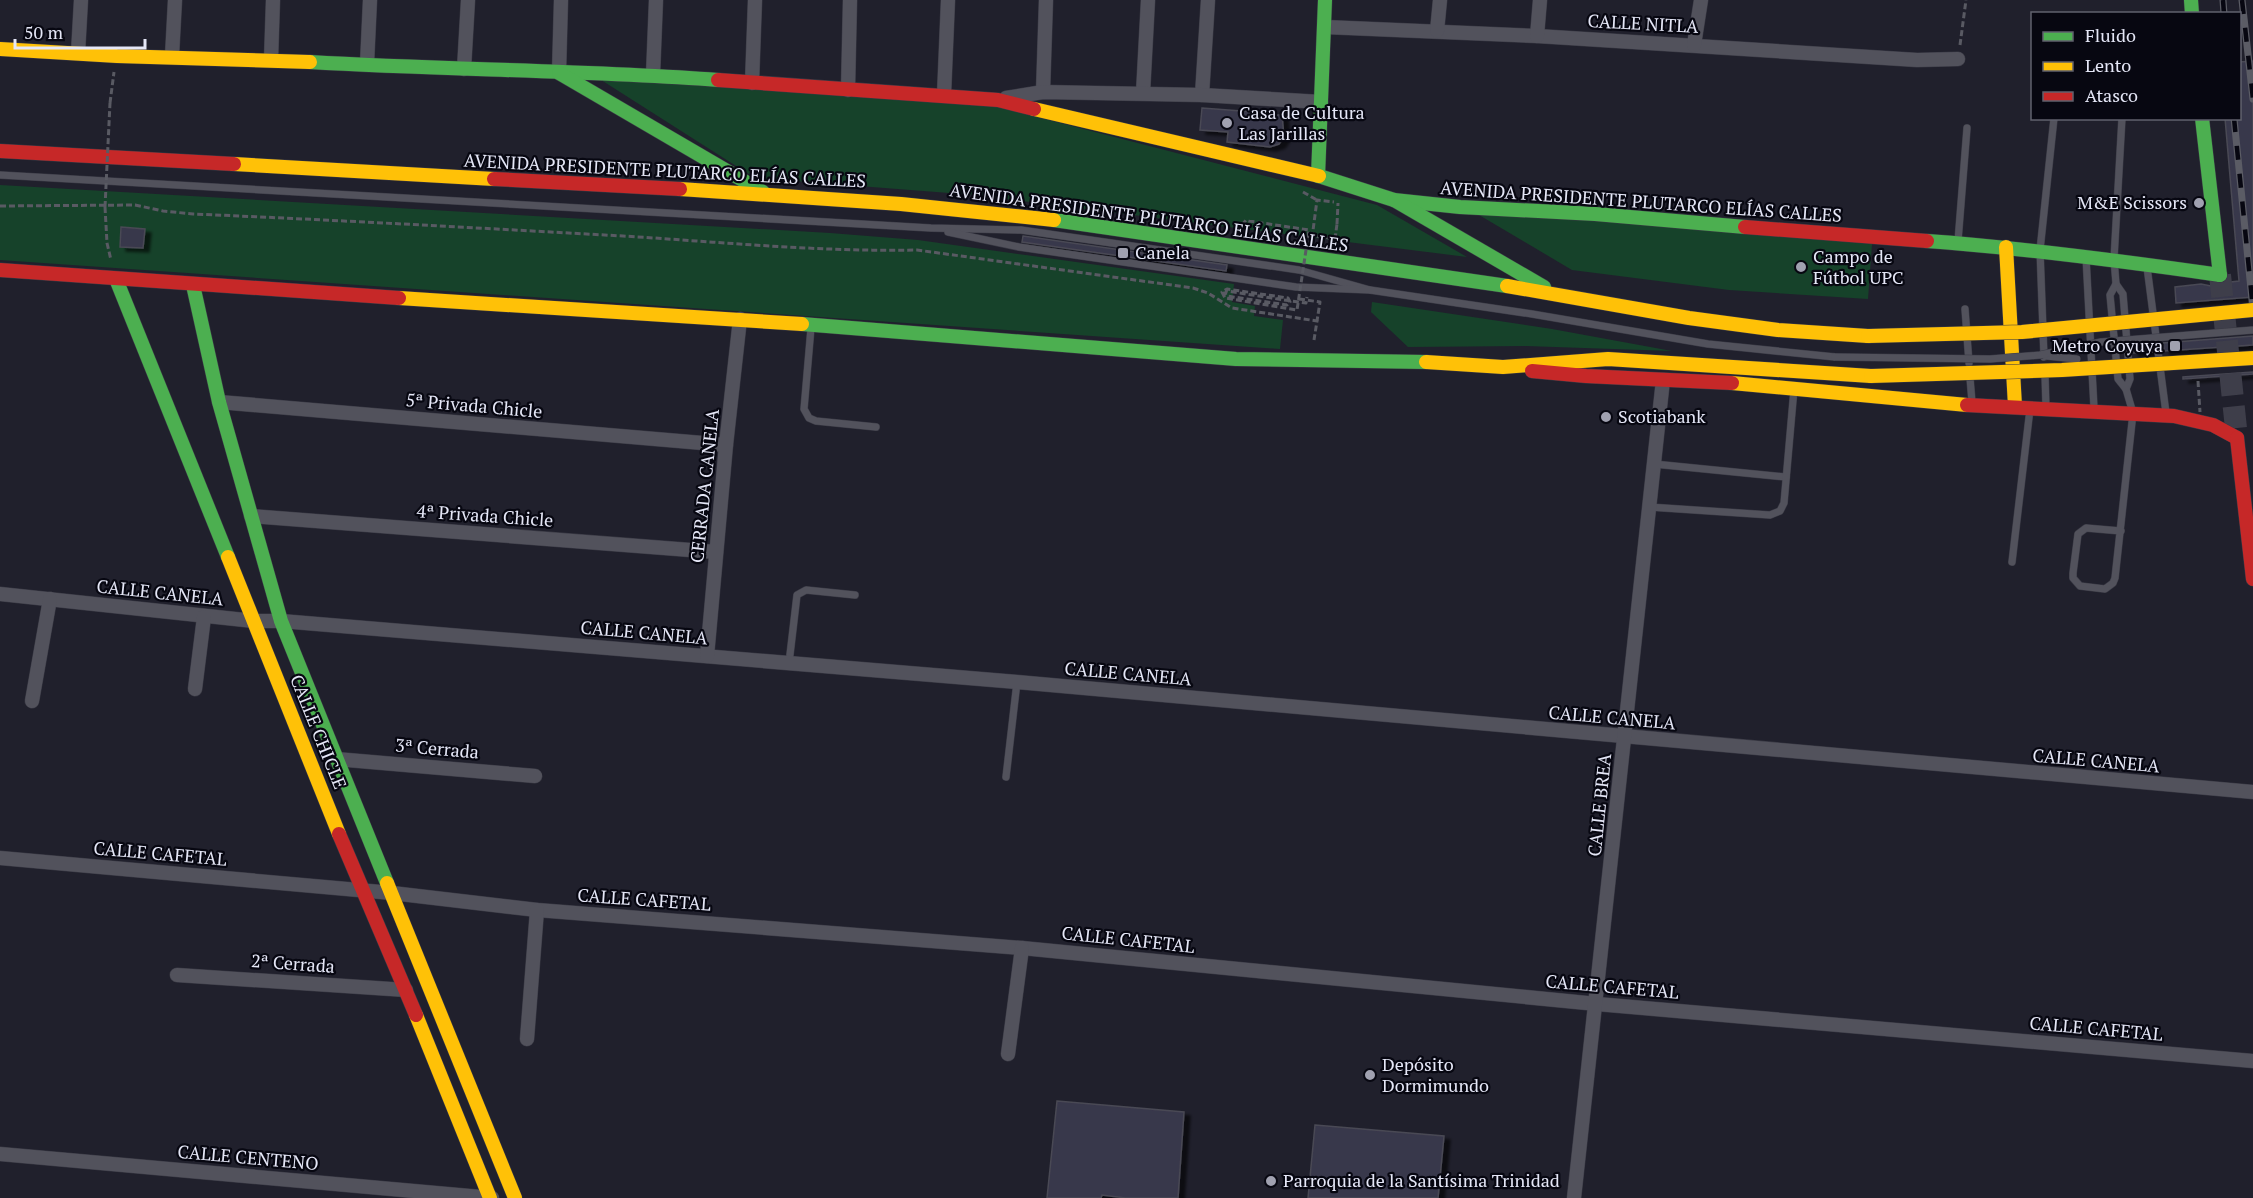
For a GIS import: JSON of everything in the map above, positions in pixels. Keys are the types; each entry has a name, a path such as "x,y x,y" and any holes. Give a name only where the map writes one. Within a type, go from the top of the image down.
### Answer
{"street":[{"path":"78,53 81,0"},
{"path":"172,56 175,0"},
{"path":"271,60 273,0"},
{"path":"367,64 370,0"},
{"path":"464,69 468,0"},
{"path":"561,0 559,73 767,194"},
{"path":"653,75 656,0"},
{"path":"752,83 755,0"},
{"path":"848,90 850,0"},
{"path":"944,95 948,0"},
{"path":"1043,92 1046,0"},
{"path":"1143,93 1148,0"},
{"path":"1202,95 1208,0"},
{"path":"1318,176 1325,0"},
{"path":"1437,32 1440,0"},
{"path":"1537,36 1540,0"},
{"path":"1694,45 1701,0"},
{"name":"CALLE NITLA","path":"1325,27 1537,36 1917,60 1958,59"},
{"name":"AVENIDA PRESIDENTE PLUTARCO ELÍAS CALLES","path":"0,49 653,75 998,100 1318,176 1394,200 1460,207 1595,214 2040,250 2220,275 2202,120"},
{"name":"AVENIDA PRESIDENTE PLUTARCO ELÍAS CALLES","path":"998,100 1043,92 1202,95 1321,102"},
{"name":"AVENIDA PRESIDENTE PLUTARCO ELÍAS CALLES","path":"0,151 767,194 1033,217 1555,293 1689,318 1778,330 1869,336 2022,332 2253,309"},
{"path":"1394,200 1555,293"},
{"path":"2006,247 2015,406"},
{"path":"0,270 193,285 740,319 1236,359 1410,361 1503,367 1579,377 1748,384 1972,405 2094,410 2166,416 2211,423 2229,431 2237,438 2253,579"},
{"name":"CALLE CHICLE","path":"116,279 361,890 406,990 491,1198"},
{"name":"CALLE CHICLE","path":"193,285 219,402 281,621 515,1198"},
{"name":"CERRADA CANELA","path":"707,656 740,319"},
{"path":"1503,367 1608,359 1871,376 2031,371 2253,358"},
{"name":"CALLE BREA","path":"1574,1198 1597,1004 1663,380"},
{"name":"5ª Privada Chicle","path":"219,402 726,445"},
{"name":"4ª Privada Chicle","path":"251,516 716,552"},
{"name":"CALLE CANELA","path":"0,594 254,621 281,621 1017,682 2253,792"},
{"path":"32,701 50,599"},
{"path":"195,689 204,616"},
{"name":"3ª Cerrada","path":"336,759 534,776"},
{"name":"CALLE CAFETAL","path":"0,858 392,893 537,910 1022,948 1597,1004 2253,1061"},
{"path":"527,1040 537,910"},
{"path":"1008,1053 1022,948"},
{"name":"2ª Cerrada","path":"177,975 406,990"},
{"name":"CALLE CENTENO","path":"0,1154 491,1198"}],"lane":[{"path":"2046,408 2040,250 2054,120"},
{"path":"2122,120 2114,259 2116,284 2123,294 2130,378 2126,389"},
{"path":"1957,243 1967,128"},
{"path":"0,175 931,228 1021,230 1299,270 1370,290"},
{"path":"931,228 1019,247 1296,287 1370,290 1532,314 1708,344 1835,357 1943,359 2040,355 2103,363 2253,351"},
{"path":"2086,256 2094,410"},
{"path":"2146,265 2166,416"},
{"path":"2116,284 2110,295 2118,379 2126,389 2133,413 2121,531 2113,583 2110,587 2100,590 2080,586 2073,578 2078,534 2086,528 2121,531"},
{"path":"1965,309 1972,405"},
{"path":"811,325 804,409 808,418 816,421 876,427"},
{"path":"2040,355 2101,342 2253,330"},
{"path":"1648,507 1775,514 1783,507 1794,389"},
{"path":"2012,562 2030,407"},
{"path":"1654,464 1786,477"},
{"path":"789,663 797,595 806,590 855,594"},
{"path":"1006,777 1017,682"}],"path":[{"path":"1958,59 1966,0"},
{"path":"107,243 105,207 110,103 115,65"},
{"path":"1308,235 1335,239 1339,182"},
{"path":"1312,240 1317,200 1338,203"},
{"path":"0,206 135,205 193,214 415,224 878,251 917,250 1193,288 1208,293 1232,308 1317,321"},
{"path":"1242,225 1246,220 1309,230 1299,299 1297,310 1225,298 1222,292 1227,289 1288,298 1290,302 1287,305 1227,296 1225,293 1227,291 1284,300 1306,303"},
{"path":"1299,299 1320,302 1312,360"}],"green space":[{"path":"598,78 999,107 1377,205 1467,257 975,195 755,178"},
{"path":"0,185 918,240 1234,284 1232,302 1255,306 1254,316 1283,320 1280,349 0,260"},
{"path":"1469,209 1872,244 1868,299 1729,290 1572,270"},
{"path":"1372,302 1552,329 1672,351 1526,346 1408,347 1371,312"}],"building":[{"path":"2253,61 2253,297 2176,303 2175,287 2201,284 2221,288 2228,286 2231,282 2239,281 2225,120 2241,120 2241,62"},
{"path":"1202,108 1254,112 1254,115 1282,115 1284,137 1279,144 1270,147 1227,142 1228,132 1200,130"},
{"path":"121,227 145,229 143,248 120,247"},
{"path":"1023,236 1227,265 1226,271 1022,242"},
{"path":"2253,336 2253,345 2164,351 2163,343"},
{"path":"2151,344 2152,352 2133,353 2133,345"},
{"path":"2253,372 2253,374 2183,379 2183,377"},
{"path":"1057,1101 1184,1112 1178,1198 1126,1198 1102,1195 1101,1198 1047,1198"},
{"path":"1315,1125 1444,1136 1438,1198 1308,1198"}],"tunnel":[{"path":"2220,275 2237,438"}],"railway":[{"path":"2223,0 2224,12"},
{"path":"2242,0 2253,99"},
{"path":"2234,120 2253,310"}],"traffic: fast":[{"path":"1318,176 1325,0"},
{"path":"2191,0 2192,12"},
{"path":"310,62 718,80"},
{"path":"559,73 763,192"},
{"path":"2202,120 2220,275"},
{"path":"1319,176 1394,200 1460,207 1595,214 1745,227"},
{"path":"1394,200 1544,287"},
{"path":"1054,220 1507,286"},
{"path":"1927,241 2074,255 2220,275"},
{"path":"116,279 228,557"},
{"path":"193,285 219,402 281,621 387,883"},
{"path":"802,324 1236,359 1426,362"}],"traffic: slow":[{"path":"0,49 117,56 310,62"},
{"path":"1034,109 1319,176"},
{"path":"234,164 494,179"},
{"path":"680,189 901,204 1054,220"},
{"path":"2006,247 2015,406"},
{"path":"1507,286 1689,318 1778,330 1868,336"},
{"path":"399,298 802,324"},
{"path":"1868,336 2022,332 2253,310"},
{"path":"1871,376 2062,370 2253,358"},
{"path":"1426,362 1503,367 1608,359 1871,376"},
{"path":"1732,383 1967,405"},
{"path":"228,557 339,834"},
{"path":"387,883 515,1198"},
{"path":"416,1015 490,1198"}],"traffic: jam":[{"path":"718,80 998,100 1034,109"},
{"path":"0,151 234,164"},
{"path":"494,179 680,189"},
{"path":"1745,227 1927,241"},
{"path":"0,270 399,298"},
{"path":"1532,371 1732,383"},
{"path":"1967,405 2174,416 2213,425 2237,438"},
{"path":"2237,438 2253,579"},
{"path":"339,834 416,1015"}],"place":[{"name":"Casa de Cultura Las Jarillas","path":"1227,123"},
{"name":"M&E Scissors","path":"2199,203"},
{"name":"Canela","path":"1123,253"},
{"name":"Campo de Fútbol UPC","path":"1801,267"},
{"name":"Metro Coyuya","path":"2175,346"},
{"name":"Scotiabank","path":"1606,417"},
{"name":"Depósito Dormimundo","path":"1370,1075"},
{"name":"Parroquia de la Santísima Trinidad","path":"1271,1181"}]}
